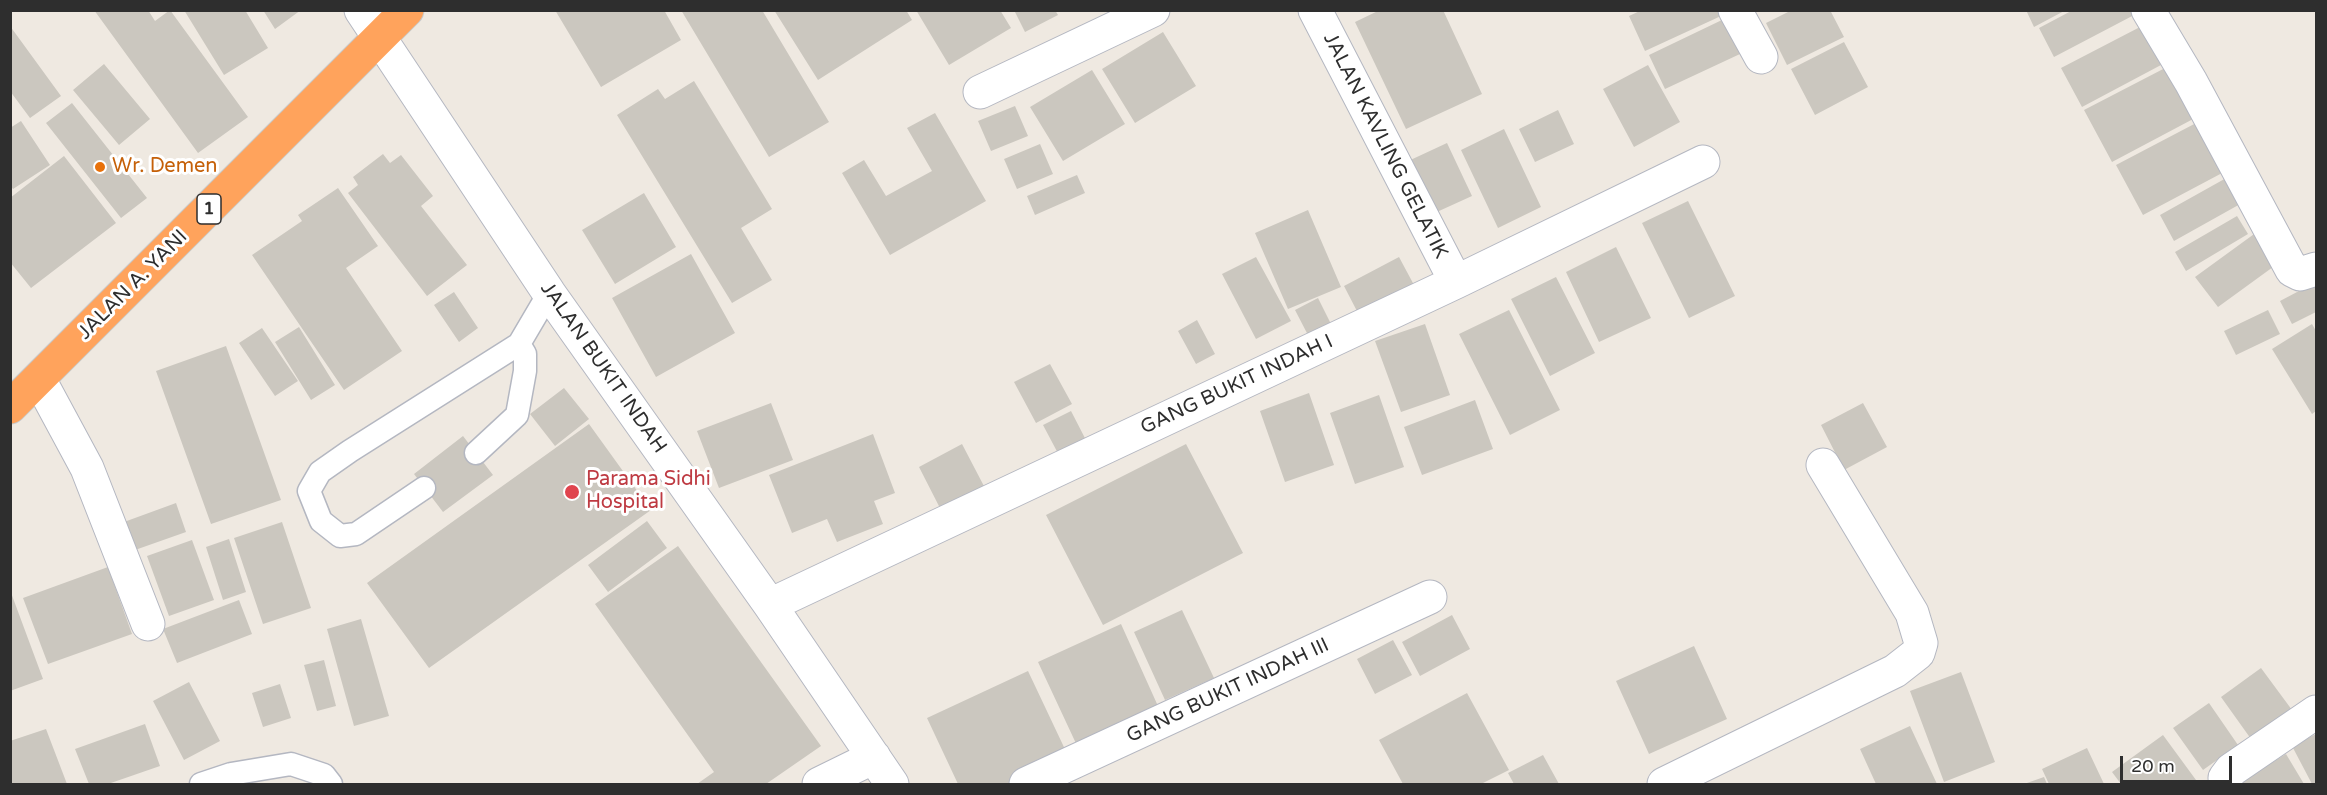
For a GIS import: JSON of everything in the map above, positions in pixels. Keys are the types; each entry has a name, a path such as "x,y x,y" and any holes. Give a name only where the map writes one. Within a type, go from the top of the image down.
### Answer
{"highway":[{"name":"JALAN A. YANI","path":"10,407 407,10"}],"street":[{"name":"JALAN BUKIT INDAH","path":"361,10 549,293 770,604 892,784"},
{"path":"980,92 1153,10"},
{"name":"JALAN KAVLING GELATIK","path":"1315,10 1456,282"},
{"path":"1735,10 1761,57"},
{"path":"2148,10 2192,82 2292,270 2300,274 2316,269"},
{"name":"GANG BUKIT INDAH I","path":"770,604 1456,282 1702,162"},
{"path":"39,379 87,468 148,624"},
{"path":"1664,784 1895,671 1918,653 1921,643 1912,613 1822,465"},
{"name":"GANG BUKIT INDAH III","path":"1026,784 1430,597"},
{"path":"2226,784 2226,778 2231,770 2316,712"},
{"path":"819,784 874,757"}],"lane":[{"path":"424,488 356,534 340,536 321,521 309,491 320,472 350,450 519,344 549,293"},
{"path":"476,453 517,415 525,371 525,354 519,344"},
{"path":"201,784 231,774 291,764 324,775 331,784"}],"building":[{"path":"94,10 148,10 155,21 170,10 248,117 198,153"},
{"path":"184,10 245,10 268,48 224,75"},
{"path":"263,10 301,10 275,29"},
{"path":"555,10 664,10 681,40 601,87"},
{"path":"681,10 762,10 829,122 769,157"},
{"path":"774,10 906,10 912,20 818,80"},
{"path":"916,10 1000,10 1011,28 949,65"},
{"path":"1014,10 1055,10 1058,15 1025,32"},
{"path":"1380,10 1443,10 1482,94 1406,129 1355,22"},
{"path":"1642,10 1719,10 1721,16 1645,51 1629,16"},
{"path":"1792,10 1830,10 1844,37 1787,65 1766,23"},
{"path":"2026,10 2066,10 2034,27"},
{"path":"2073,10 2135,10 2136,14 2054,57 2039,28"},
{"path":"1724,19 1740,54 1665,89 1649,55"},
{"path":"10,26 61,96 30,118 10,91"},
{"path":"2140,27 2161,65 2082,107 2061,68"},
{"path":"1163,32 1196,86 1135,123 1102,69"},
{"path":"1844,42 1868,87 1815,115 1791,69"},
{"path":"104,64 150,119 119,145 73,90"},
{"path":"1648,65 1680,122 1634,147 1603,89"},
{"path":"2167,67 2195,118 2112,162 2084,110"},
{"path":"1092,70 1125,124 1063,161 1030,107"},
{"path":"694,81 772,209 741,228 772,280 732,303 617,115 658,89 665,99"},
{"path":"72,103 147,198 121,218 46,123"},
{"path":"1015,106 1028,136 991,151 978,121"},
{"path":"1558,110 1574,144 1535,162 1519,129"},
{"path":"935,113 986,201 890,255 842,173 864,160 886,196 932,171 907,128"},
{"path":"21,121 50,165 13,189 10,185 10,128"},
{"path":"2198,122 2224,172 2143,215 2116,165"},
{"path":"1504,129 1541,207 1498,228 1461,150"},
{"path":"1447,143 1472,196 1428,216 1404,163"},
{"path":"1040,144 1053,174 1017,189 1004,159"},
{"path":"383,154 390,163 401,155 433,196 421,206 467,265 427,296 348,193 358,185 353,177"},
{"path":"64,156 116,223 31,288 10,262 10,198"},
{"path":"1077,175 1085,193 1035,215 1027,196"},
{"path":"2228,177 2242,203 2174,241 2160,215"},
{"path":"338,188 378,246 346,268 402,351 344,390 252,255 302,221 298,215"},
{"path":"644,193 676,247 615,284 582,230"},
{"path":"1688,201 1735,296 1689,318 1642,223"},
{"path":"1308,210 1341,287 1288,309 1255,233"},
{"path":"2237,216 2248,234 2186,271 2175,252"},
{"path":"2261,229 2284,259 2218,307 2195,277"},
{"path":"1616,247 1651,318 1599,342 1566,272"},
{"path":"691,254 735,333 656,377 612,298"},
{"path":"1256,257 1291,321 1256,339 1222,274"},
{"path":"1399,257 1414,285 1359,315 1344,286"},
{"path":"1556,277 1595,353 1550,376 1511,299"},
{"path":"2316,282 2316,312 2292,324 2280,301"},
{"path":"454,292 478,328 459,342 434,305"},
{"path":"1318,298 1332,326 1309,337 1295,310"},
{"path":"1509,310 1560,410 1510,435 1459,334"},
{"path":"2268,310 2280,334 2236,355 2224,331"},
{"path":"1197,320 1215,354 1196,364 1178,331"},
{"path":"1425,324 1450,395 1401,412 1375,341"},
{"path":"2312,324 2316,331 2316,411 2312,414 2272,349"},
{"path":"299,327 335,385 311,400 275,342"},
{"path":"262,328 298,381 275,396 239,343"},
{"path":"226,346 281,500 211,524 156,371"},
{"path":"1050,364 1072,404 1036,423 1014,382"},
{"path":"564,388 589,419 555,446 530,414"},
{"path":"1309,393 1334,465 1285,482 1260,411"},
{"path":"1379,395 1404,467 1355,484 1330,413"},
{"path":"1475,400 1493,449 1422,475 1404,427"},
{"path":"771,403 793,460 719,488 697,431"},
{"path":"1863,403 1887,447 1844,470 1821,425"},
{"path":"1071,411 1088,444 1061,459 1043,425"},
{"path":"589,424 651,510 429,668 367,583"},
{"path":"873,434 895,493 874,501 883,524 837,542 827,519 792,533 769,475"},
{"path":"463,436 493,475 443,512 414,474"},
{"path":"962,444 986,490 942,512 919,467"},
{"path":"1186,444 1243,553 1103,625 1046,515"},
{"path":"176,503 186,532 135,550 124,522"},
{"path":"647,521 667,548 608,592 588,565"},
{"path":"282,522 311,608 263,624 234,538"},
{"path":"229,539 246,592 223,600 206,547"},
{"path":"192,540 214,600 169,616 147,556"},
{"path":"678,546 821,746 766,784 697,784 714,772 595,604"},
{"path":"108,567 132,634 48,664 23,598"},
{"path":"10,590 43,679 10,691"},
{"path":"239,600 252,634 177,663 163,629"},
{"path":"1182,610 1214,678 1165,700 1134,632"},
{"path":"1452,615 1470,649 1420,676 1402,642"},
{"path":"361,619 389,716 354,726 327,629"},
{"path":"1121,624 1162,715 1080,752 1038,662"},
{"path":"1393,640 1412,675 1375,694 1357,659"},
{"path":"1694,646 1727,719 1649,754 1616,681"},
{"path":"324,660 336,706 317,711 304,665"},
{"path":"2261,668 2292,710 2251,739 2221,697"},
{"path":"1028,671 1071,762 1023,784 958,784 927,718"},
{"path":"1961,672 1995,762 1944,782 1910,691"},
{"path":"189,682 220,741 184,760 153,701"},
{"path":"280,684 291,718 263,727 252,693"},
{"path":"1467,693 1509,770 1481,784 1403,784 1379,740"},
{"path":"2209,703 2238,745 2203,770 2173,728"},
{"path":"145,724 160,766 108,784 89,784 75,749"},
{"path":"1910,726 1937,784 1876,784 1860,749"},
{"path":"46,729 67,784 10,784 10,741"},
{"path":"2316,734 2316,784 2312,784 2292,746"},
{"path":"2163,735 2196,780 2189,784 2121,784 2112,772"},
{"path":"2087,748 2104,784 2049,784 2042,769"},
{"path":"2286,754 2304,784 2238,783"},
{"path":"1543,755 1559,784 1514,784 1508,773"},
{"path":"2044,777 2047,784 2024,784"}],"place":[{"name":"Wr. Demen","path":"100,167"},
{"name":"Parama Sidhi Hospital","path":"572,492"}]}
